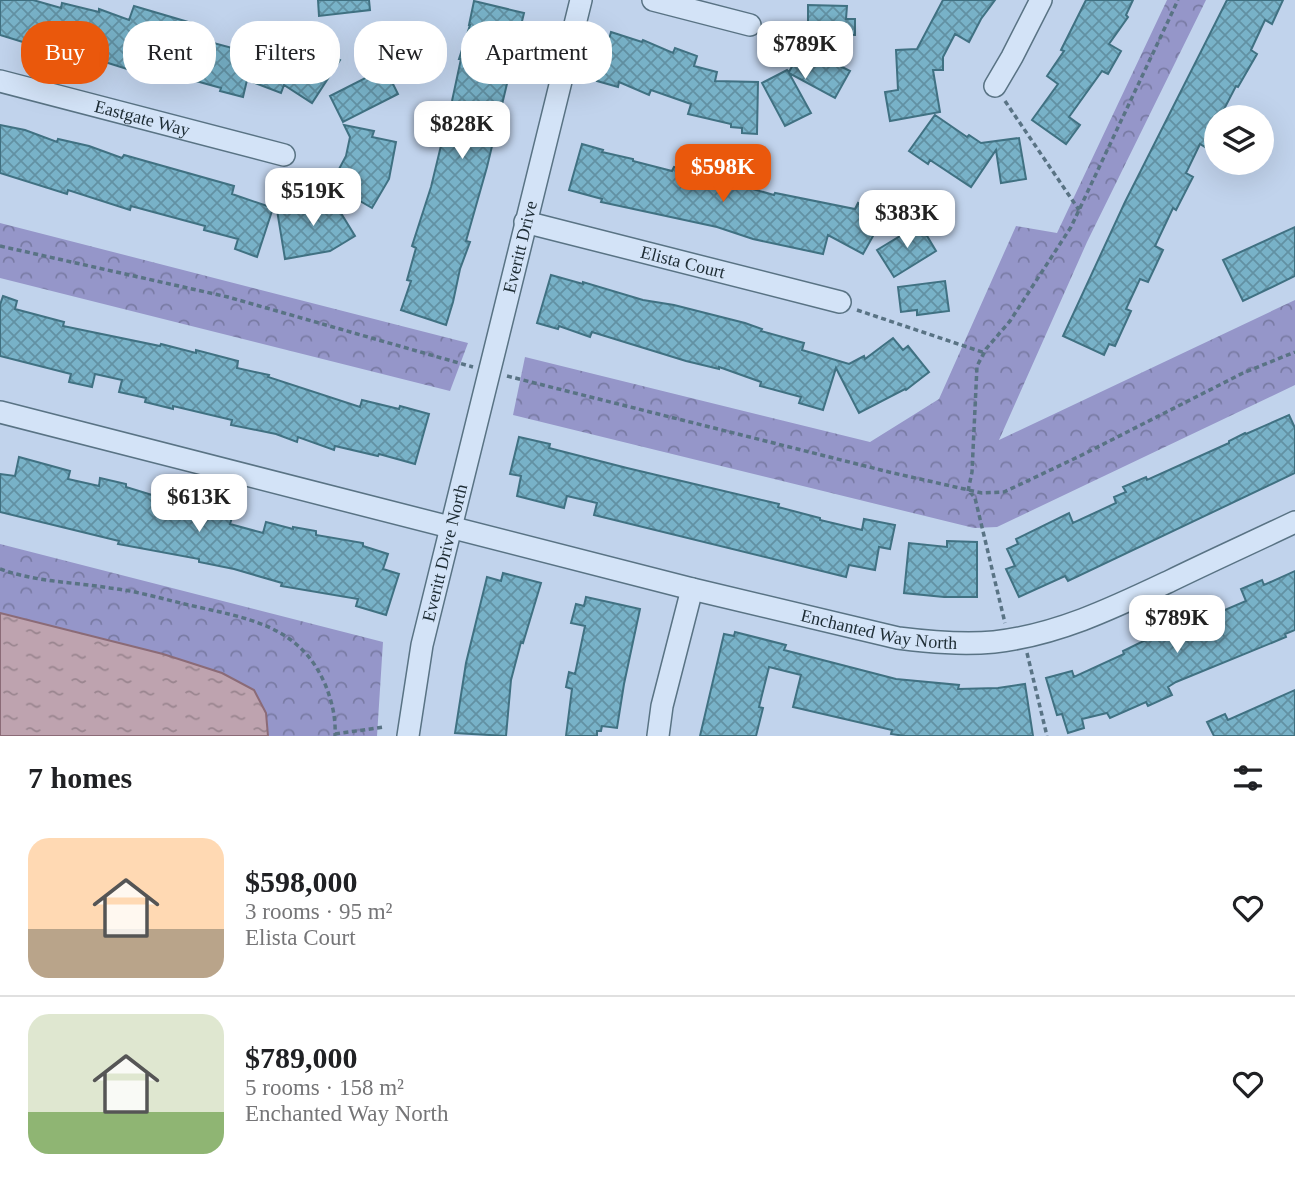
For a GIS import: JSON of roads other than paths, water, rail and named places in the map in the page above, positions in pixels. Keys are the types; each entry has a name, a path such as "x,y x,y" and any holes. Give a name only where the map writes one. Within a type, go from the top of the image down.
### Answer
{"street":[{"name":"Everitt Drive","path":"489,371 581,0"},
{"path":"653,0 750,25"},
{"path":"995,86 1041,0"},
{"name":"Eastgate Way","path":"0,82 284,155"},
{"name":"Elista Court","path":"525,222 840,302"},
{"name":"Everitt Drive North","path":"408,736 416,674 489,371"},
{"name":"Enchanted Way North","path":"0,412 692,589 898,638 961,644 994,642 1042,633 1082,621 1295,522"},
{"path":"658,736 662,706 692,589"}],"water":[{"path":"0,613 163,654 222,673 254,690 266,713 268,736 0,736"}]}
